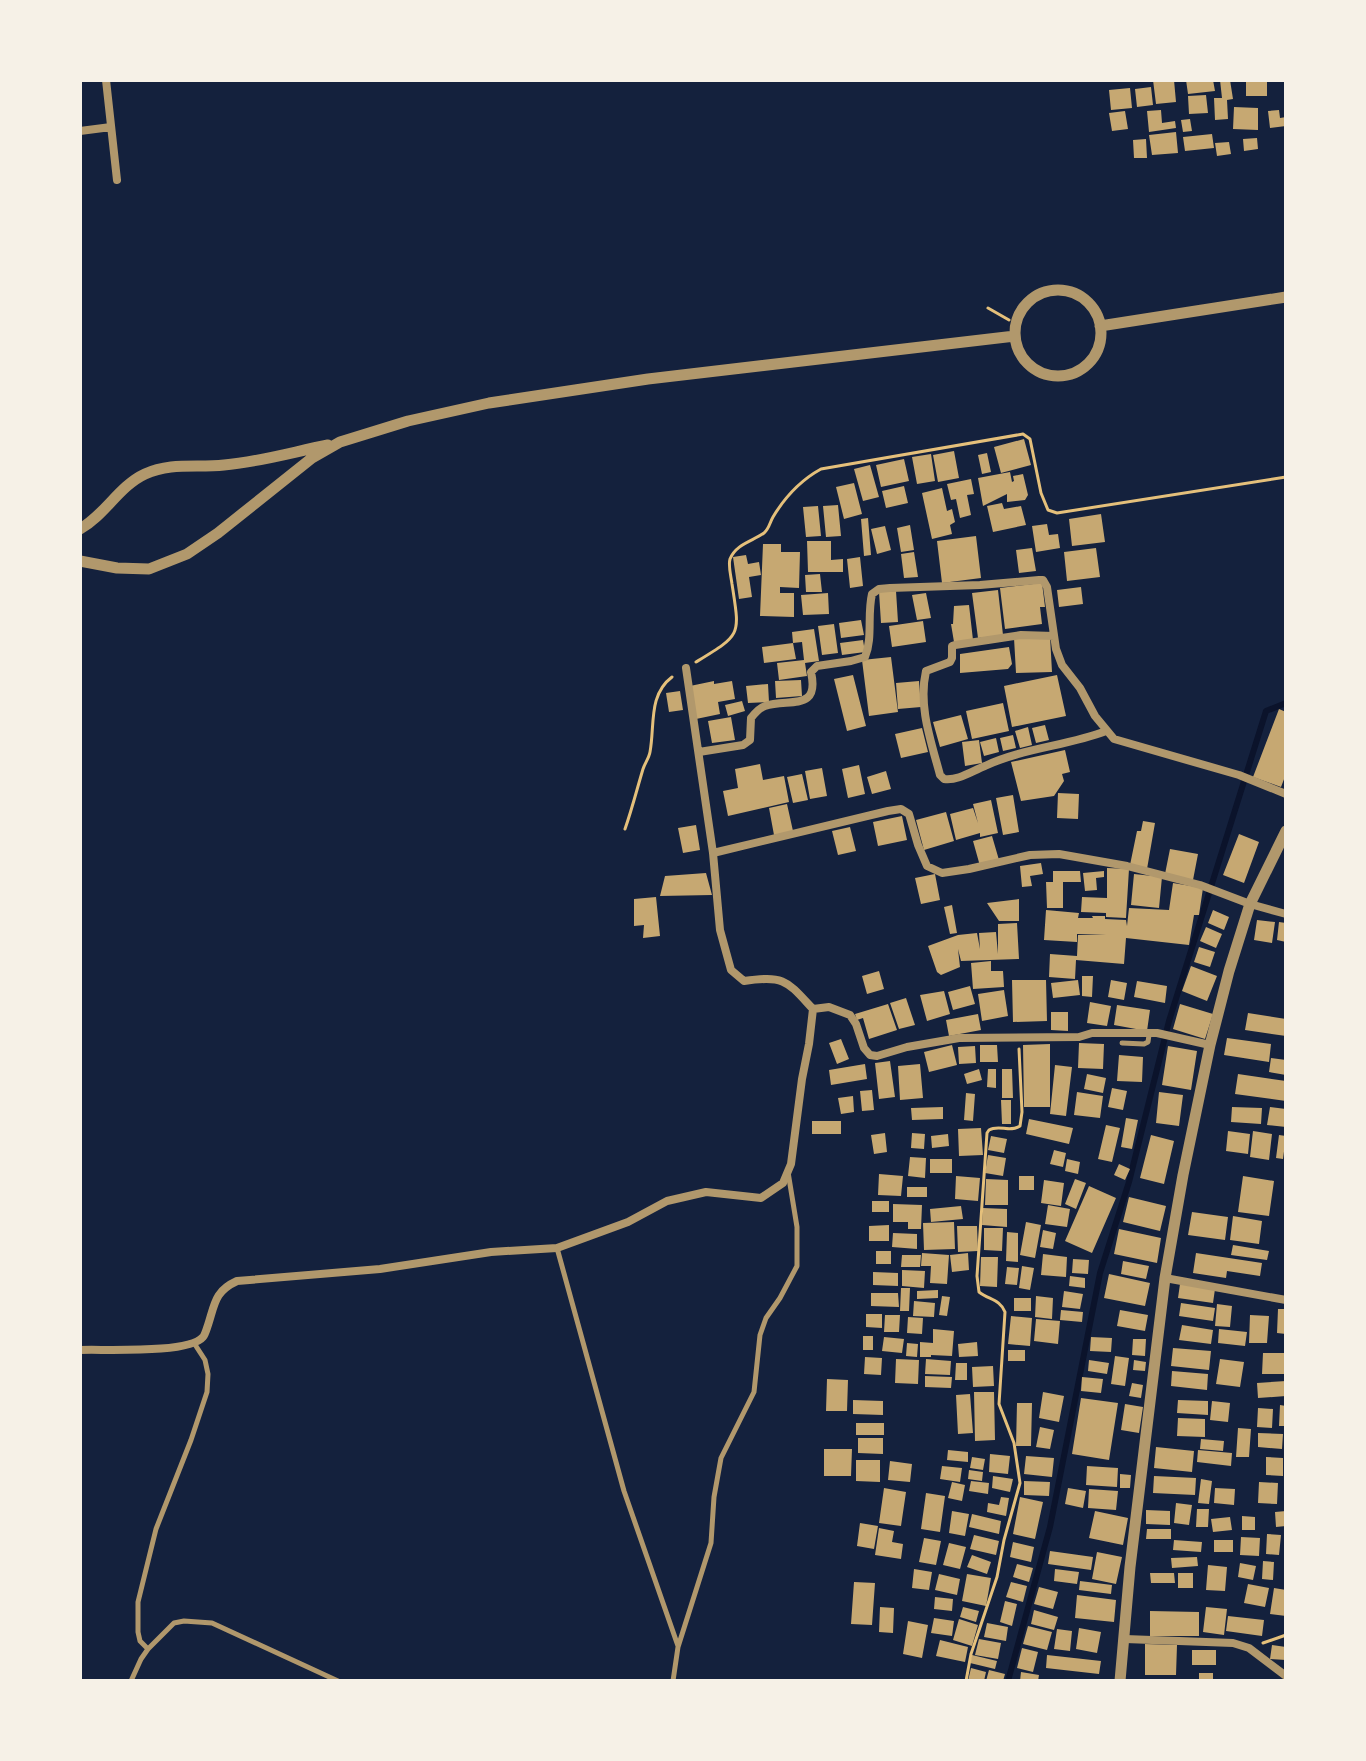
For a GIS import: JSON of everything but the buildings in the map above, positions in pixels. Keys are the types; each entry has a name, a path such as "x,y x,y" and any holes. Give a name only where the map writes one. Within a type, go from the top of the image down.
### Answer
{"street":[{"path":"106,80 117,180"},
{"path":"80,131 111,127"},
{"path":"1055,289 1081,296 1092,306 1100,326 1099,345 1093,358 1083,368 1057,376 1043,373 1022,356 1016,330 1021,311 1029,300 1055,289"},
{"path":"1100,326 1286,297"},
{"path":"80,529 97,518 127,484 161,467 220,466 257,461 340,442 408,421 502,401 1016,330"},
{"path":"80,561 117,568 149,569 187,554 312,458 340,442"},
{"path":"699,752 743,745 750,740 751,718 763,707 808,698 814,687 811,672 817,666 865,657 869,647 869,607 872,594 879,589 1043,580 1062,665 1114,739 1239,775 1286,794"},
{"path":"1054,636 1021,635 955,645 952,646 950,662 926,671 923,682 927,729 940,775 944,779 955,779 1006,756 1106,731"},
{"path":"80,1350 173,1348 194,1343 204,1336 217,1297 224,1287 237,1281 380,1269 491,1252 557,1248 628,1222 667,1201 706,1192 761,1198 783,1183 791,1164 813,1009 789,983 768,977 744,981 731,970 720,930 713,853 686,668"},
{"path":"713,853 901,809 909,814 927,866 942,873 1030,855 1059,854 1127,866 1200,885 1286,914"},
{"path":"1120,1681 1130,1567 1165,1278 1183,1175 1229,971 1250,904 1286,831"},
{"path":"813,1009 829,1007 850,1015 864,1048 870,1055 877,1056 959,1038 1079,1037 1092,1033 1168,1034 1210,1045"},
{"path":"1165,1278 1286,1300"},
{"path":"1125,1639 1233,1643 1249,1648 1286,1676"}],"lane":[{"path":"1122,1043 1144,1044 1153,1034"},
{"path":"673,1681 678,1647 711,1543 721,1458 754,1392 760,1335 766,1318 797,1266 797,1227 788,1171"},
{"path":"557,1248 624,1491 678,1647"},
{"path":"148,1649 140,1641 138,1632 138,1602 156,1529 207,1392 205,1360 194,1343"},
{"path":"131,1681 148,1649 174,1623 184,1621 212,1623 338,1681"}],"path":[{"path":"988,308 1016,330"},
{"path":"625,829 650,752 655,701 668,679 727,643 738,624 729,561 746,542 764,533 795,489 821,469 1023,434 1030,439 1041,493 1048,510 1057,513 1286,477"},
{"path":"966,1681 971,1654 997,1577 1020,1483 1014,1443 999,1404 1005,1312 996,1300 986,1298 979,1292 977,1276 987,1133 994,1127 1016,1129 1022,1118 1018,1038"},
{"path":"1249,1648 1286,1635"}],"waterway":[{"path":"1008,1681 1050,1527 1100,1273 1129,1182 1169,1021 1266,711 1286,703"}]}
